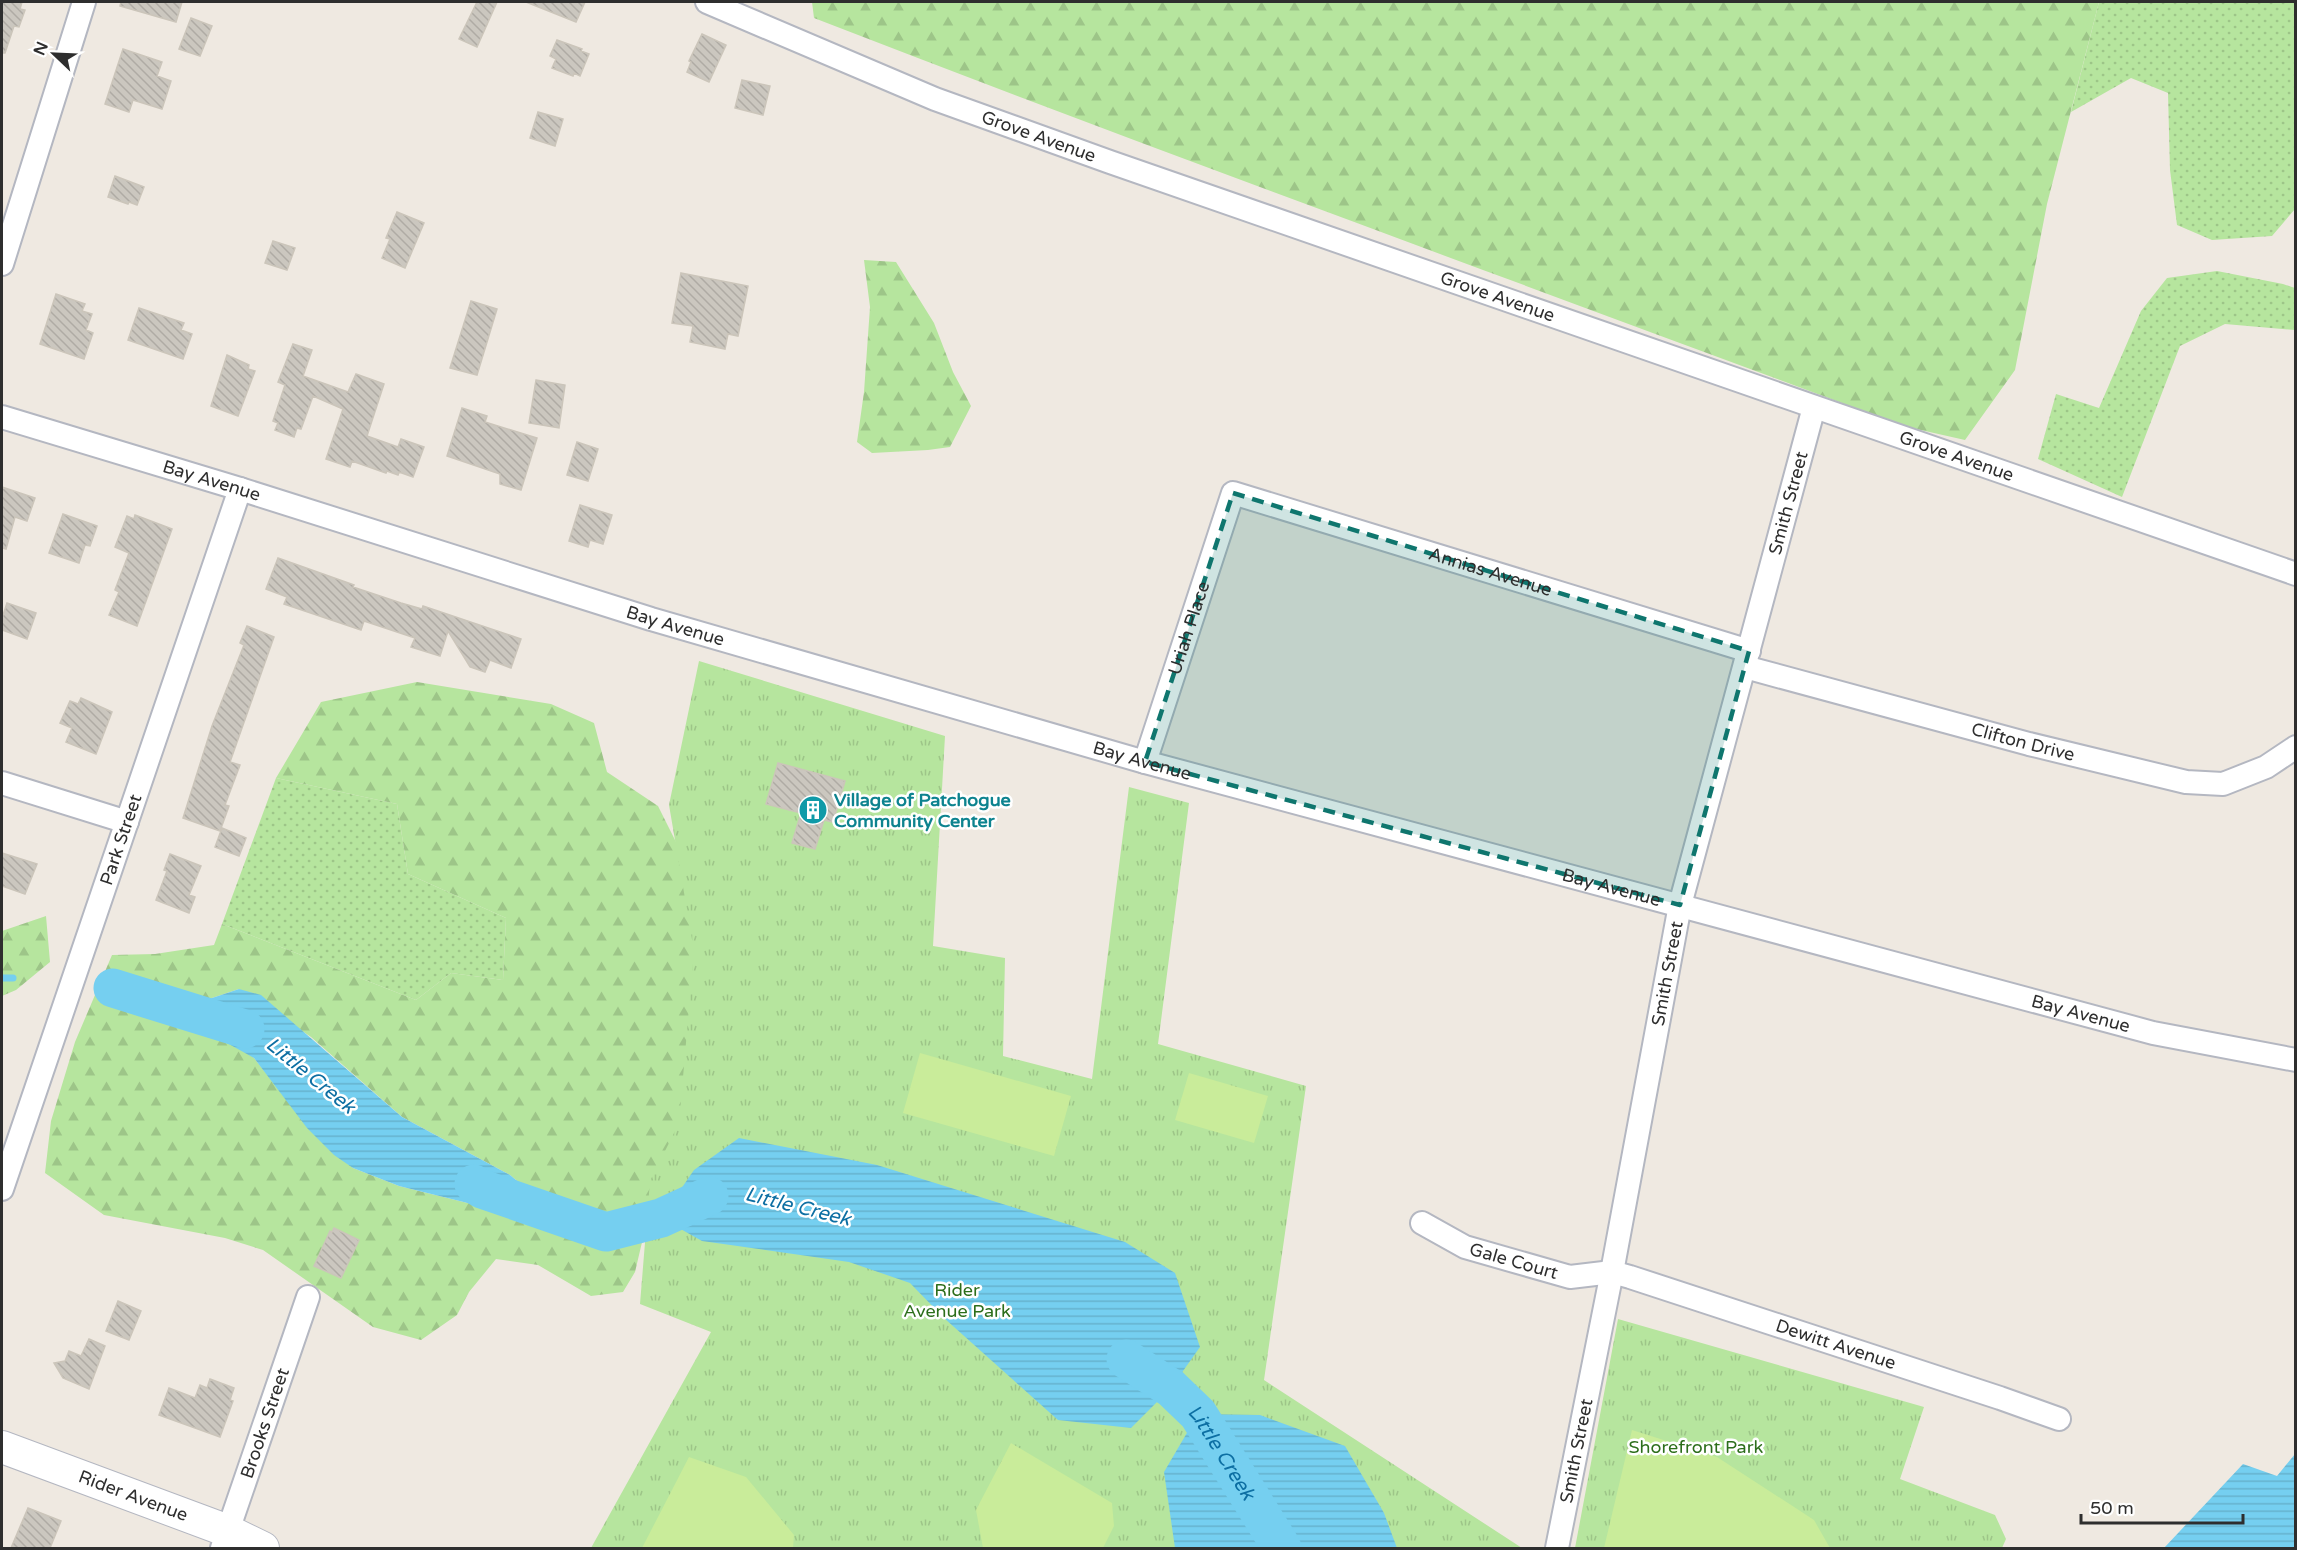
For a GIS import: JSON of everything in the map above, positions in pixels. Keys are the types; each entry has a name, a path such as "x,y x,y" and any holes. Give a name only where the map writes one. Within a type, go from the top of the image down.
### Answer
{"street":[{"path":"2,264 84,2"},
{"name":"Grove Avenue","path":"707,2 946,103 2295,574"},
{"name":"Smith Street","path":"1557,1548 1612,1272 1680,905 1814,407"},
{"name":"Bay Avenue","path":"2,417 240,489 651,619 1145,762 2153,1033 2295,1060"},
{"name":"Park Street","path":"2,1189 240,489"},
{"name":"Annias Avenue","path":"1233,493 1747,659"},
{"name":"Uriah Place","path":"1145,762 1233,493"},
{"name":"Clifton Drive","path":"1747,659 2029,744 2186,782 2223,784 2266,767 2295,747"},
{"path":"2,783 127,822"},
{"name":"Gale Court","path":"1422,1223 1465,1247 1570,1276 1612,1272"},
{"name":"Dewitt Avenue","path":"1612,1272 2059,1419"},
{"name":"Brooks Street","path":"225,1540 308,1297"},
{"name":"Rider Avenue","path":"2,1447 225,1540 263,1548"}],"highlighted area":[{"path":"1233,493 1749,651 1680,905 1145,762"}],"green space":[{"path":"812,2 2099,2 2047,204 2015,370 1965,440 1903,426 1221,173 814,18"},
{"path":"2099,2 2295,2 2295,209 2272,236 2212,240 2177,225 2170,170 2168,93 2131,78 2071,112"},
{"path":"864,260 896,262 934,323 953,372 971,406 950,447 872,453 857,442 864,392 870,307"},
{"path":"2217,271 2295,288 2295,330 2225,324 2180,346 2122,497 2038,459 2056,394 2099,408 2141,311 2167,278"},
{"name":"Rider Avenue Park","path":"699,661 945,736 933,946 1005,958 1003,1056 1092,1079 1129,787 1189,803 1158,1044 1306,1086 1264,1380 1522,1548 591,1548 711,1332 640,1304 650,1181 679,1123 694,951 669,805"},
{"path":"417,682 551,704 594,723 607,772 658,806 696,882 705,948 682,1128 655,1187 635,1272 623,1292 591,1296 538,1265 496,1259 469,1292 457,1315 421,1340 373,1327 263,1250 225,1238 104,1215 45,1173 51,1121 75,1042 112,955 155,954 214,945 222,924 416,1000 451,973 503,980 506,918 408,874 397,804 276,778 321,702","holes":["239,989 311,1037 402,1117 510,1175 535,1196 508,1213 399,1186 353,1168 281,1092 254,1058 197,1003"]},
{"path":"276,778 397,804 408,874 506,918 503,980 451,973 416,1000 222,924"},
{"path":"46,916 50,962 16,990 2,996 2,931"},
{"path":"920,1053 1071,1096 1054,1156 903,1113"},
{"path":"1189,1073 1268,1096 1254,1143 1175,1120"},
{"name":"Shorefront Park","path":"1618,1319 1924,1407 1900,1479 1995,1515 2006,1539 2002,1548 1575,1548"},
{"path":"1632,1430 1717,1457 1814,1520 1830,1548 1604,1548"},
{"path":"1011,1443 1112,1503 1114,1526 1103,1548 983,1548 976,1510"},
{"path":"689,1457 746,1477 794,1535 793,1548 642,1548"}],"water":[{"path":"239,989 261,995 402,1117 510,1175 535,1196 508,1213 399,1186 353,1168 334,1155 307,1128 254,1058 191,1023 197,1003"},
{"path":"739,1138 877,1165 1125,1242 1175,1273 1200,1347 1171,1388 1131,1428 1058,1420 944,1318 910,1283 849,1262 702,1241 661,1218 694,1170"},
{"path":"1198,1414 1260,1415 1345,1446 1384,1513 1397,1548 1175,1548 1164,1472"},
{"path":"2295,1454 2295,1548 2164,1548 2243,1464 2277,1476"}],"building":[{"path":"2,2 22,2 20,9 25,10 19,27 14,26 5,53 2,53"},
{"path":"121,2 182,2 176,22 120,6"},
{"path":"477,2 497,2 477,47 459,39"},
{"path":"526,2 585,2 576,22"},
{"path":"191,18 212,26 200,56 179,49"},
{"path":"702,34 726,45 709,82 687,72 691,62 689,61"},
{"path":"557,40 589,54 580,76 574,73 573,76 552,68 556,59 550,56"},
{"path":"123,49 162,62 157,76 171,81 162,109 133,100 129,112 105,104"},
{"path":"742,80 770,86 763,115 735,108"},
{"path":"538,112 563,119 555,146 530,138"},
{"path":"115,176 144,187 137,205 108,197"},
{"path":"397,212 424,223 405,268 382,258 390,239 386,238"},
{"path":"273,241 295,248 287,270 265,263"},
{"path":"681,273 748,286 738,336 728,334 725,349 690,342 693,326 672,323"},
{"path":"56,294 85,304 82,311 92,314 86,330 93,333 84,359 40,344"},
{"path":"471,301 497,309 477,375 450,368"},
{"path":"139,308 184,323 181,330 192,334 183,359 128,340"},
{"path":"293,344 312,350 303,376 348,392 356,374 384,384 367,436 398,447 401,439 424,447 413,477 399,472 398,475 387,471 386,473 352,461 350,467 326,459 343,409 313,396 301,429 297,428 294,437 275,430 278,423 273,421 285,385 278,382"},
{"path":"227,355 249,365 248,369 255,371 238,416 211,406"},
{"path":"536,380 565,385 559,428 529,423"},
{"path":"462,408 487,416 485,422 537,438 521,490 500,484 500,474 447,456"},
{"path":"577,442 598,449 588,481 567,475"},
{"path":"2,487 35,498 27,521 15,517 6,549 2,548"},
{"path":"580,505 612,515 603,544 590,540 588,547 569,541"},
{"path":"63,514 97,526 90,546 85,545 79,563 49,553"},
{"path":"135,515 172,529 137,626 109,615 119,592 115,590 129,553 115,547 127,516 134,519"},
{"path":"278,558 401,603 422,609 423,606 521,639 511,668 490,660 485,672 470,667 448,631 440,656 411,647 415,638 364,621 361,630 284,604 287,597 266,589"},
{"path":"7,603 36,613 27,639 2,630 2,618"},
{"path":"247,626 274,637 230,762 240,765 225,805 229,806 220,831 183,818 212,726 244,645 240,643"},
{"path":"81,698 112,712 96,754 66,742 72,728 60,723 70,701 78,704"},
{"name":"Village of Patchogue Community Center","path":"778,763 845,781 833,822 824,820 815,849 792,843 801,813 766,804"},
{"path":"222,828 246,838 239,856 215,847"},
{"path":"2,853 37,864 25,894 2,886"},
{"path":"170,854 201,866 189,895 195,897 189,913 156,900 167,871 164,870"},
{"path":"334,1228 359,1240 341,1278 314,1266 330,1231 332,1232"},
{"path":"118,1301 141,1311 129,1340 106,1331"},
{"path":"89,1339 105,1346 89,1389 63,1378 54,1363 65,1361 69,1351 81,1356"},
{"path":"210,1379 234,1388 230,1400 233,1401 220,1437 159,1415 169,1388 195,1398 200,1385 207,1388"},
{"path":"28,1508 61,1521 50,1548 11,1548"}],"waterway":[{"name":"Little Creek","path":"2,978 13,978"},
{"name":"Little Creek","path":"113,988 245,1029"},
{"name":"Little Creek","path":"474,1184 482,1189 606,1232 661,1218 709,1196"},
{"name":"Little Creek","path":"1126,1359 1171,1388 1198,1414 1282,1548"}],"place":[{"name":"Village of Patchogue Community Center","path":"813,810"}]}
